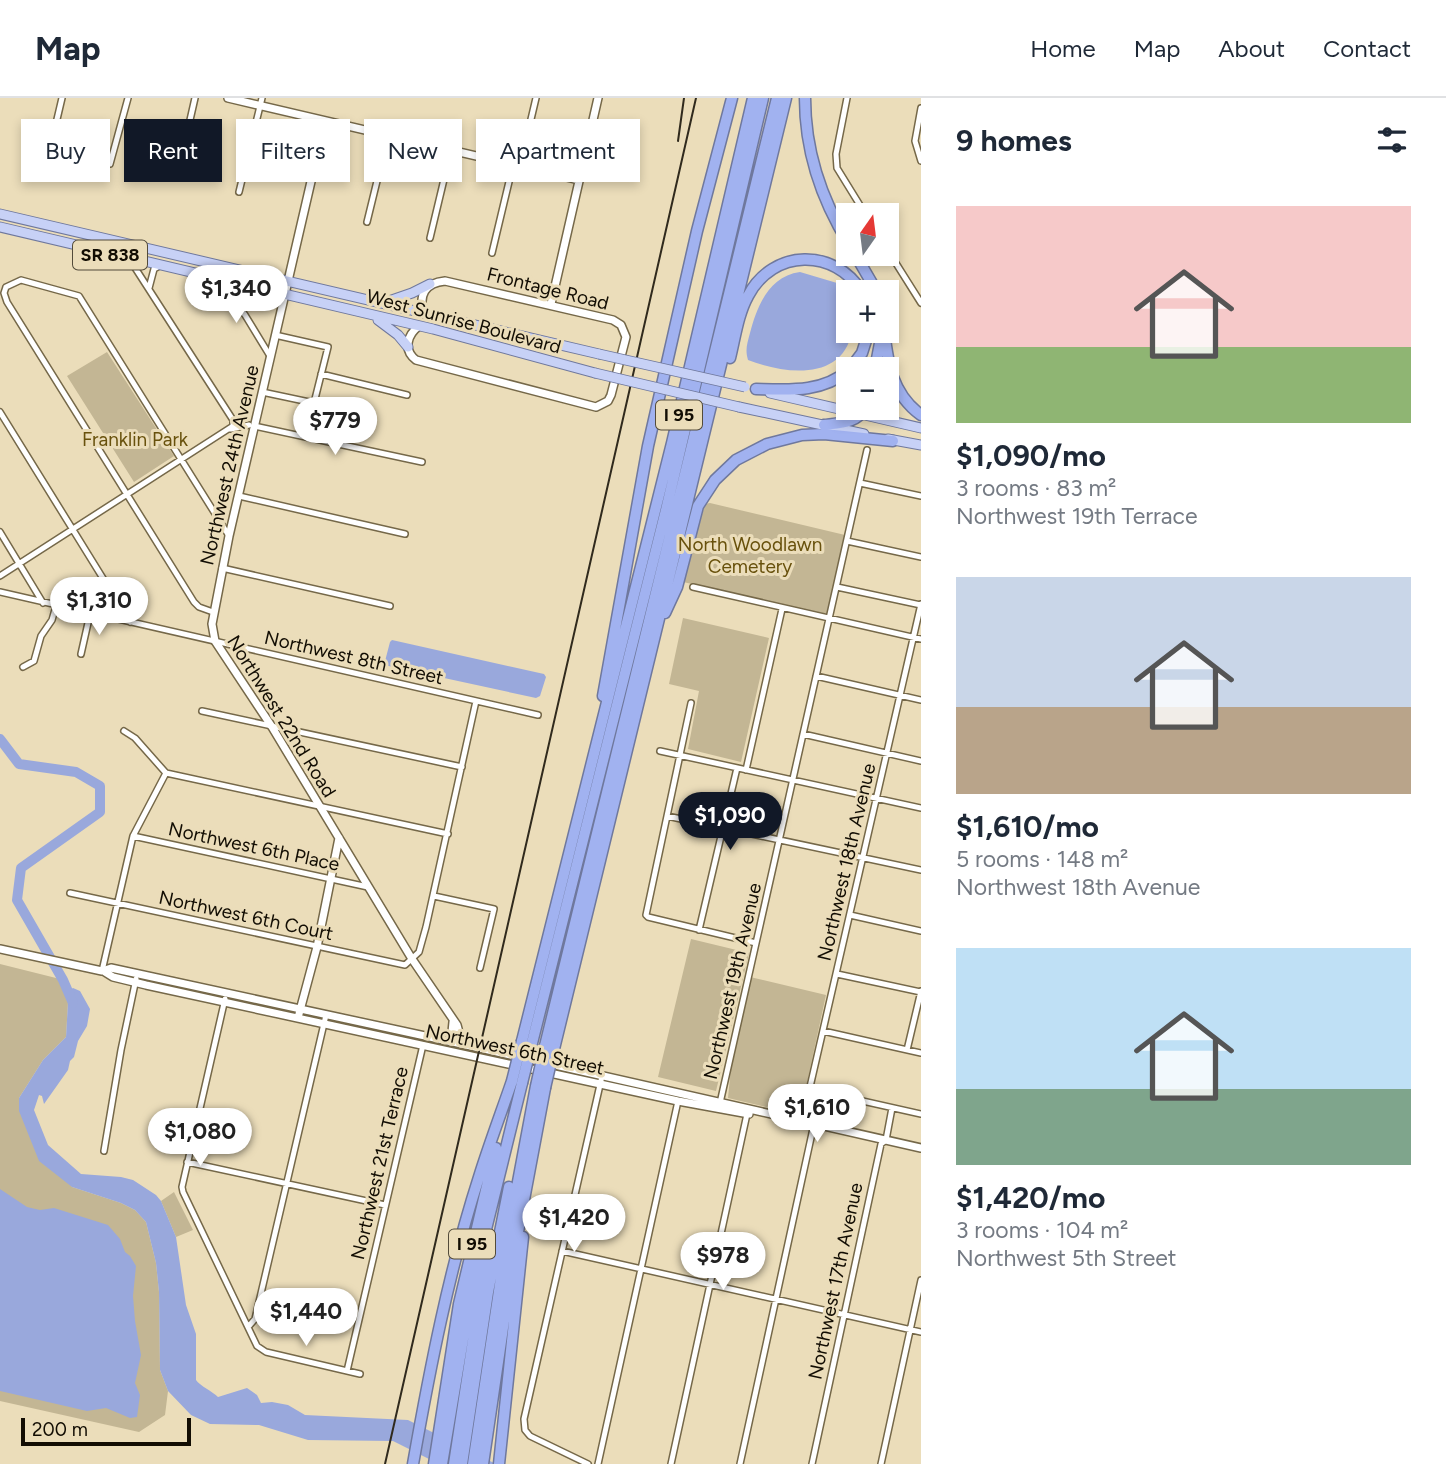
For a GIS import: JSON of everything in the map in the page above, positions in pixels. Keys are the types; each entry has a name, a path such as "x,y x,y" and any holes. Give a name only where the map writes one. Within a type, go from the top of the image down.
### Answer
{"highway":[{"path":"599,730 605,678 644,464 732,98"},
{"name":"I 95","path":"434,1464 455,1416 466,1272 527,1042 599,730 669,454 753,98"},
{"path":"527,1042 674,477 763,98"},
{"path":"550,1047 777,98"},
{"name":"I 95","path":"483,1464 540,1087 655,635 786,98"},
{"path":"805,98 808,137 819,184 836,223"},
{"path":"708,413 727,368 747,296 758,281 768,272 792,260 820,260 847,273 853,280"},
{"path":"885,343 892,379 908,404 921,415"},
{"path":"751,388 799,390 836,379"},
{"path":"824,425 850,420"},
{"path":"655,635 677,587 698,506 715,480 731,465 760,446 802,435 824,434 893,441"},
{"path":"413,1464 457,1257 479,1178 517,1082"},
{"path":"454,1464 455,1416 517,1082"},
{"path":"442,1464 518,1147 540,1087"},
{"path":"473,1464 505,1251 531,1106"},
{"path":"499,1464 522,1258 525,1191"},
{"path":"455,1416 462,1464"}],"main road":[{"name":"West Sunrise Boulevard","path":"0,214 598,354 836,405"},
{"name":"West Sunrise Boulevard","path":"0,228 419,326 661,389 921,446"},
{"path":"381,304 430,284"},
{"path":"371,315 392,329 408,347"},
{"name":"West Sunrise Boulevard","path":"894,420 921,428"}],"street":[{"path":"57,119 62,98"},
{"path":"110,164 128,98"},
{"path":"190,119 195,98"},
{"path":"228,98 261,102 318,119"},
{"path":"530,119 536,98"},
{"path":"593,119 598,98"},
{"path":"847,98 836,153 837,168 859,203"},
{"path":"239,192 261,102"},
{"path":"921,108 915,141 921,161"},
{"name":"Northwest 24th Avenue","path":"213,612 252,426 311,182"},
{"path":"367,222 377,182"},
{"path":"430,238 443,182"},
{"path":"492,253 512,182"},
{"path":"551,304 579,182"},
{"path":"130,260 233,425"},
{"path":"149,288 154,269 159,266"},
{"path":"898,266 921,303"},
{"path":"0,280 6,287"},
{"path":"213,612 194,602 7,302 4,293 6,287 21,280 79,296 229,536"},
{"path":"220,281 270,356"},
{"name":"Frontage Road","path":"408,347 412,357 426,364 596,407 602,406 611,395 626,337 624,330 613,320 450,281 430,284"},
{"path":"424,314 421,299 430,284"},
{"path":"83,302 91,296"},
{"path":"408,347 410,336 419,326"},
{"path":"262,392 314,403 328,347 275,335"},
{"path":"321,374 407,395"},
{"path":"0,412 130,622"},
{"path":"0,576 233,425 252,426 422,462"},
{"name":"Northwest 19th Avenue","path":"719,1106 867,450"},
{"path":"860,483 921,496"},
{"path":"239,496 405,534"},
{"path":"0,532 43,603"},
{"path":"847,541 921,557"},
{"path":"222,568 390,606"},
{"path":"693,587 921,639"},
{"path":"837,587 921,605"},
{"name":"Northwest 8th Street","path":"0,592 538,715"},
{"name":"Northwest 18th Avenue","path":"801,1124 921,605"},
{"path":"23,667 34,661 41,636 52,620 55,606"},
{"path":"746,770 782,608"},
{"name":"Northwest 22nd Road","path":"213,612 215,641 272,727 412,959 459,1030 462,1044"},
{"path":"81,654 90,614"},
{"path":"816,676 921,700"},
{"path":"412,959 419,952 434,896 476,701"},
{"path":"691,703 646,915 648,918 756,943"},
{"path":"202,711 462,767"},
{"path":"124,731 135,738 166,773 448,834"},
{"path":"803,734 921,761"},
{"path":"660,751 921,808"},
{"path":"699,930 737,768"},
{"path":"103,971 133,836 166,773"},
{"path":"667,816 921,870"},
{"name":"Northwest 6th Place","path":"133,836 368,887"},
{"path":"299,1014 317,947 339,838"},
{"path":"337,856 344,848"},
{"name":"Northwest 6th Court","path":"70,893 405,965 412,959"},
{"path":"434,896 494,909 480,968"},
{"path":"850,915 921,931"},
{"name":"Northwest 6th Street","path":"0,949 103,971 113,977 136,979 299,1014 462,1044 678,1101 719,1106 801,1124"},
{"path":"836,974 921,991 907,1050"},
{"path":"104,1151 136,979"},
{"path":"225,998 187,1162 183,1192 257,1346 266,1352 360,1374"},
{"path":"248,1327 255,1319 325,1019"},
{"name":"Northwest 6th Street","path":"325,1019 423,1045 601,1080 921,1150"},
{"path":"451,1042 453,1022"},
{"path":"823,1031 921,1053"},
{"name":"Northwest 21st Terrace","path":"347,1371 423,1045"},
{"path":"588,1464 530,1436 525,1430 524,1419 601,1080"},
{"path":"809,1089 921,1114"},
{"path":"598,1464 678,1101"},
{"name":"Northwest 17th Avenue","path":"812,1464 892,1108"},
{"path":"671,1464 747,1114"},
{"path":"740,1464 813,1127"},
{"path":"187,1162 385,1205"},
{"path":"562,1251 921,1332"},
{"path":"881,1464 921,1280"}],"green space":[{"name":"Franklin Park","path":"107,352 174,456 134,482 67,376"},
{"name":"North Woodlawn Cemetery","path":"705,504 845,535 827,614 683,582"},
{"path":"683,618 769,638 741,762 688,749 699,691 669,684"},
{"path":"691,939 749,953 716,1091 658,1077"},
{"path":"0,964 60,979 68,1002 66,1037 43,1060 19,1098 72,1187 121,1203 135,1210 146,1222 156,1263 159,1292 160,1370 168,1391 165,1415 139,1432 0,1401"},
{"path":"750,977 826,995 800,1115 728,1098 732,1056"},
{"path":"174,1192 193,1230 176,1237 161,1201"}],"water":[{"path":"800,272 836,283 836,343 848,343 836,360 825,366 810,370 778,369 748,360 749,337 756,313 772,286 789,275"},
{"path":"392,640 544,674 546,677 540,696 536,698 384,665"},
{"path":"73,988 80,991 90,1009 87,1026 78,1041 68,1070 44,1104 42,1096 39,1095 34,1110 48,1145 81,1174 133,1180 161,1201 176,1237 186,1305 196,1334 196,1380 218,1397 247,1388 257,1395 261,1403 288,1405 305,1415 408,1420 496,1464 439,1464 393,1441 308,1440 259,1425 210,1424 191,1415 168,1391 160,1370 159,1292 156,1263 146,1222 135,1210 121,1203 72,1187 39,1161 19,1111 19,1098 43,1060 66,1037 68,1002 65,993"},
{"path":"0,1189 27,1207 40,1210 54,1208 108,1225 120,1239 125,1252 136,1266 133,1296 141,1355 135,1383 140,1395 137,1417 130,1418 106,1408 87,1411 0,1391"}],"waterway":[{"path":"0,739 19,764 76,772 100,786 100,812 21,868 17,900 63,980 73,1003"}],"railway":[{"path":"678,141 684,98"},
{"path":"385,1464 696,98"}]}
